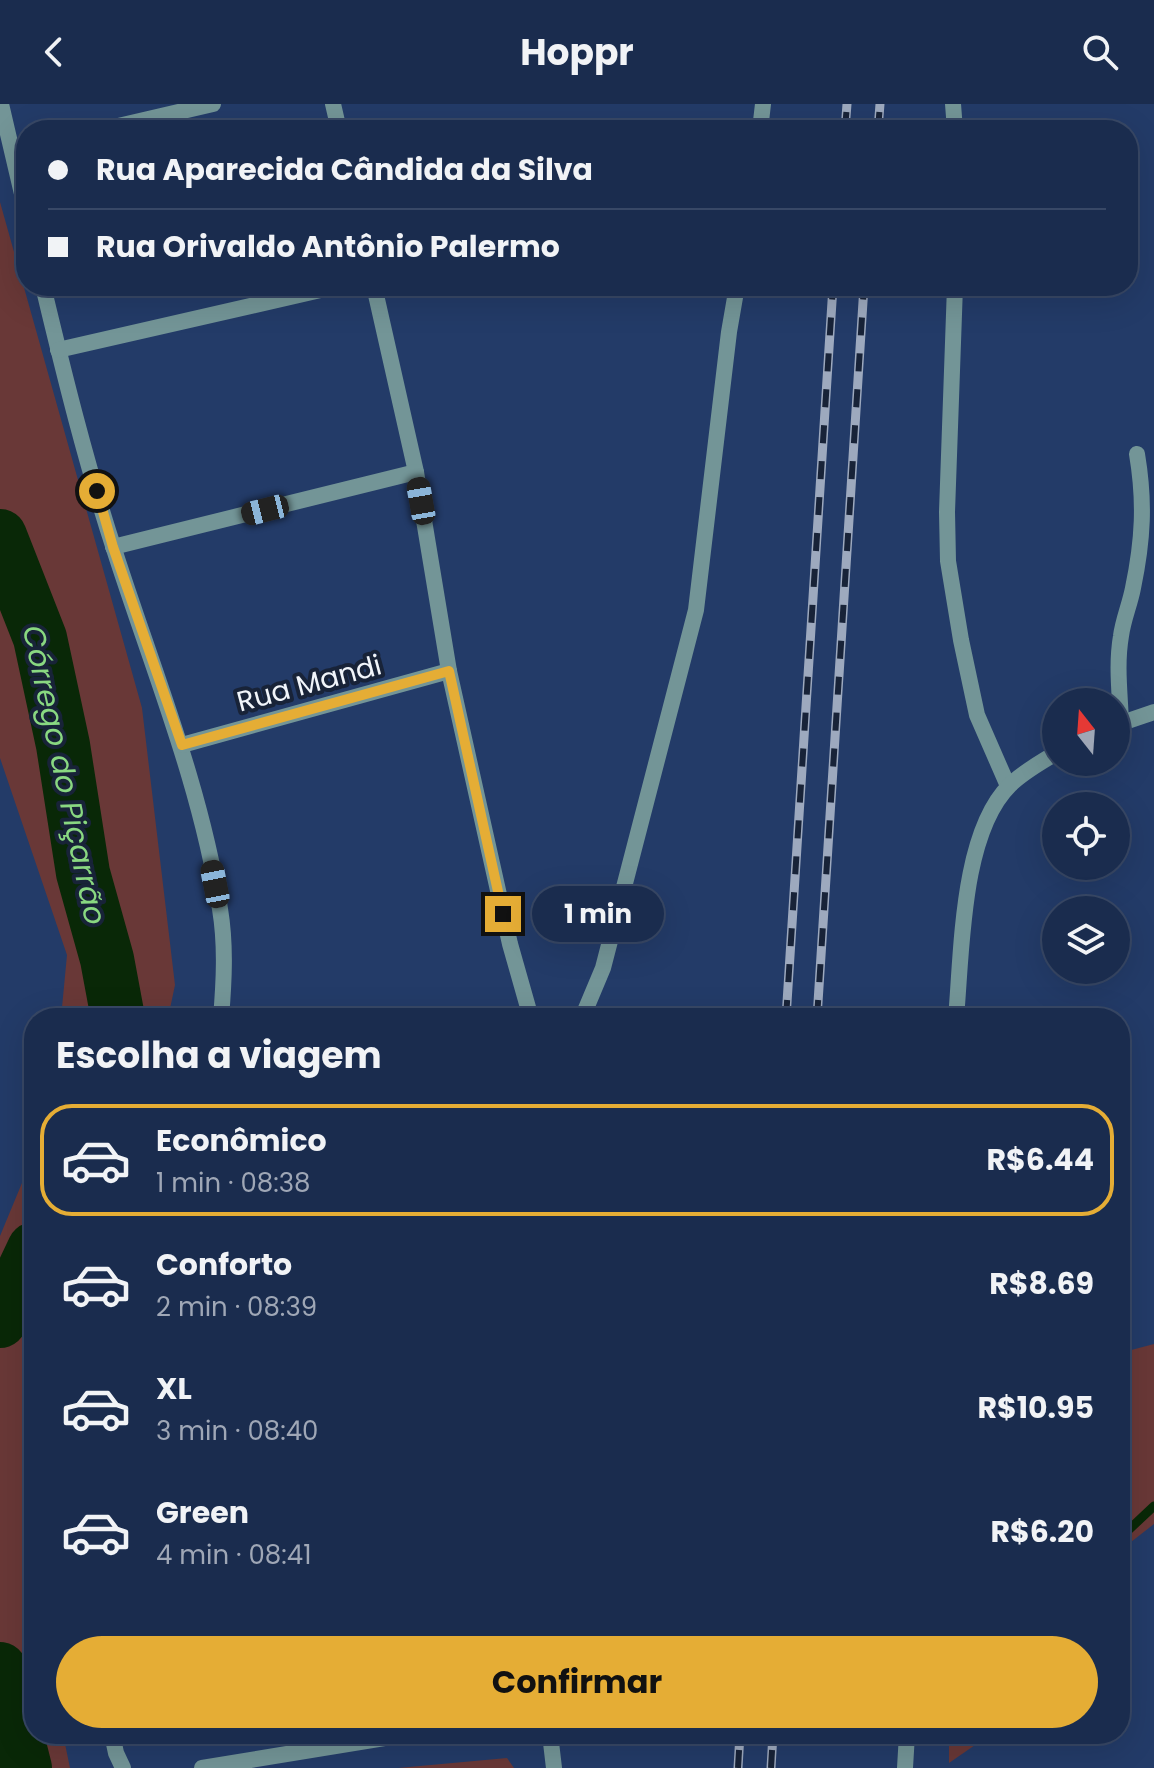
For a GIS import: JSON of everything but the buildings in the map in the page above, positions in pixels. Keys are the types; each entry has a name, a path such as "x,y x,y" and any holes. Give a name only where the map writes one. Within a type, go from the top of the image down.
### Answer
{"street":[{"path":"1,104 16,142"},
{"path":"144,120 213,104"},
{"path":"45,296 113,547 182,745 210,856 221,912 224,980 222,1008"},
{"path":"58,350 294,296"},
{"path":"376,296 416,472 449,671 510,944 528,1008"},
{"path":"586,1008 603,968 696,610 735,296"},
{"path":"955,296 948,561 977,715 1008,786"},
{"path":"1118,688 1120,637 1133,587 1144,519 1137,454"},
{"path":"113,547 416,472"},
{"name":"Rua Mandi","path":"182,745 449,671"},
{"path":"1130,720 1154,712"},
{"path":"957,1008 971,867 981,830 1008,786 1042,763"},
{"path":"114,1744 123,1768"},
{"path":"202,1768 348,1744"},
{"path":"551,1744 554,1768"},
{"path":"905,1768 906,1744"}],"shaded area":[{"path":"0,202 16,259 16,296 26,296 142,708 175,985 170,1008 62,1008 67,955 0,758"},
{"path":"24,1178 24,1744 65,1744 70,1768 0,1768 0,1236"},
{"path":"1154,1344 1154,1524 1130,1544 1130,1350"},
{"path":"949,1744 977,1744 949,1763"},
{"path":"507,1758 514,1768 398,1768"}],"waterway":[{"name":"Córrego do Piçarrão","path":"0,536 40,638 63,745 83,873 107,959 116,1008"},
{"name":"Córrego do Piçarrão","path":"0,1321 24,1270"},
{"path":"1130,1529 1154,1506"},
{"name":"Córrego do Piçarrão","path":"0,1669 25,1768"}],"railway":[{"path":"846,120 847,104"},
{"path":"879,120 880,104"},
{"path":"787,1008 832,296"},
{"path":"818,1008 863,296"},
{"path":"738,1768 739,1744"},
{"path":"771,1768 772,1744"}],"route":[{"path":"97,491 113,547 182,745 449,671 503,914"}]}
